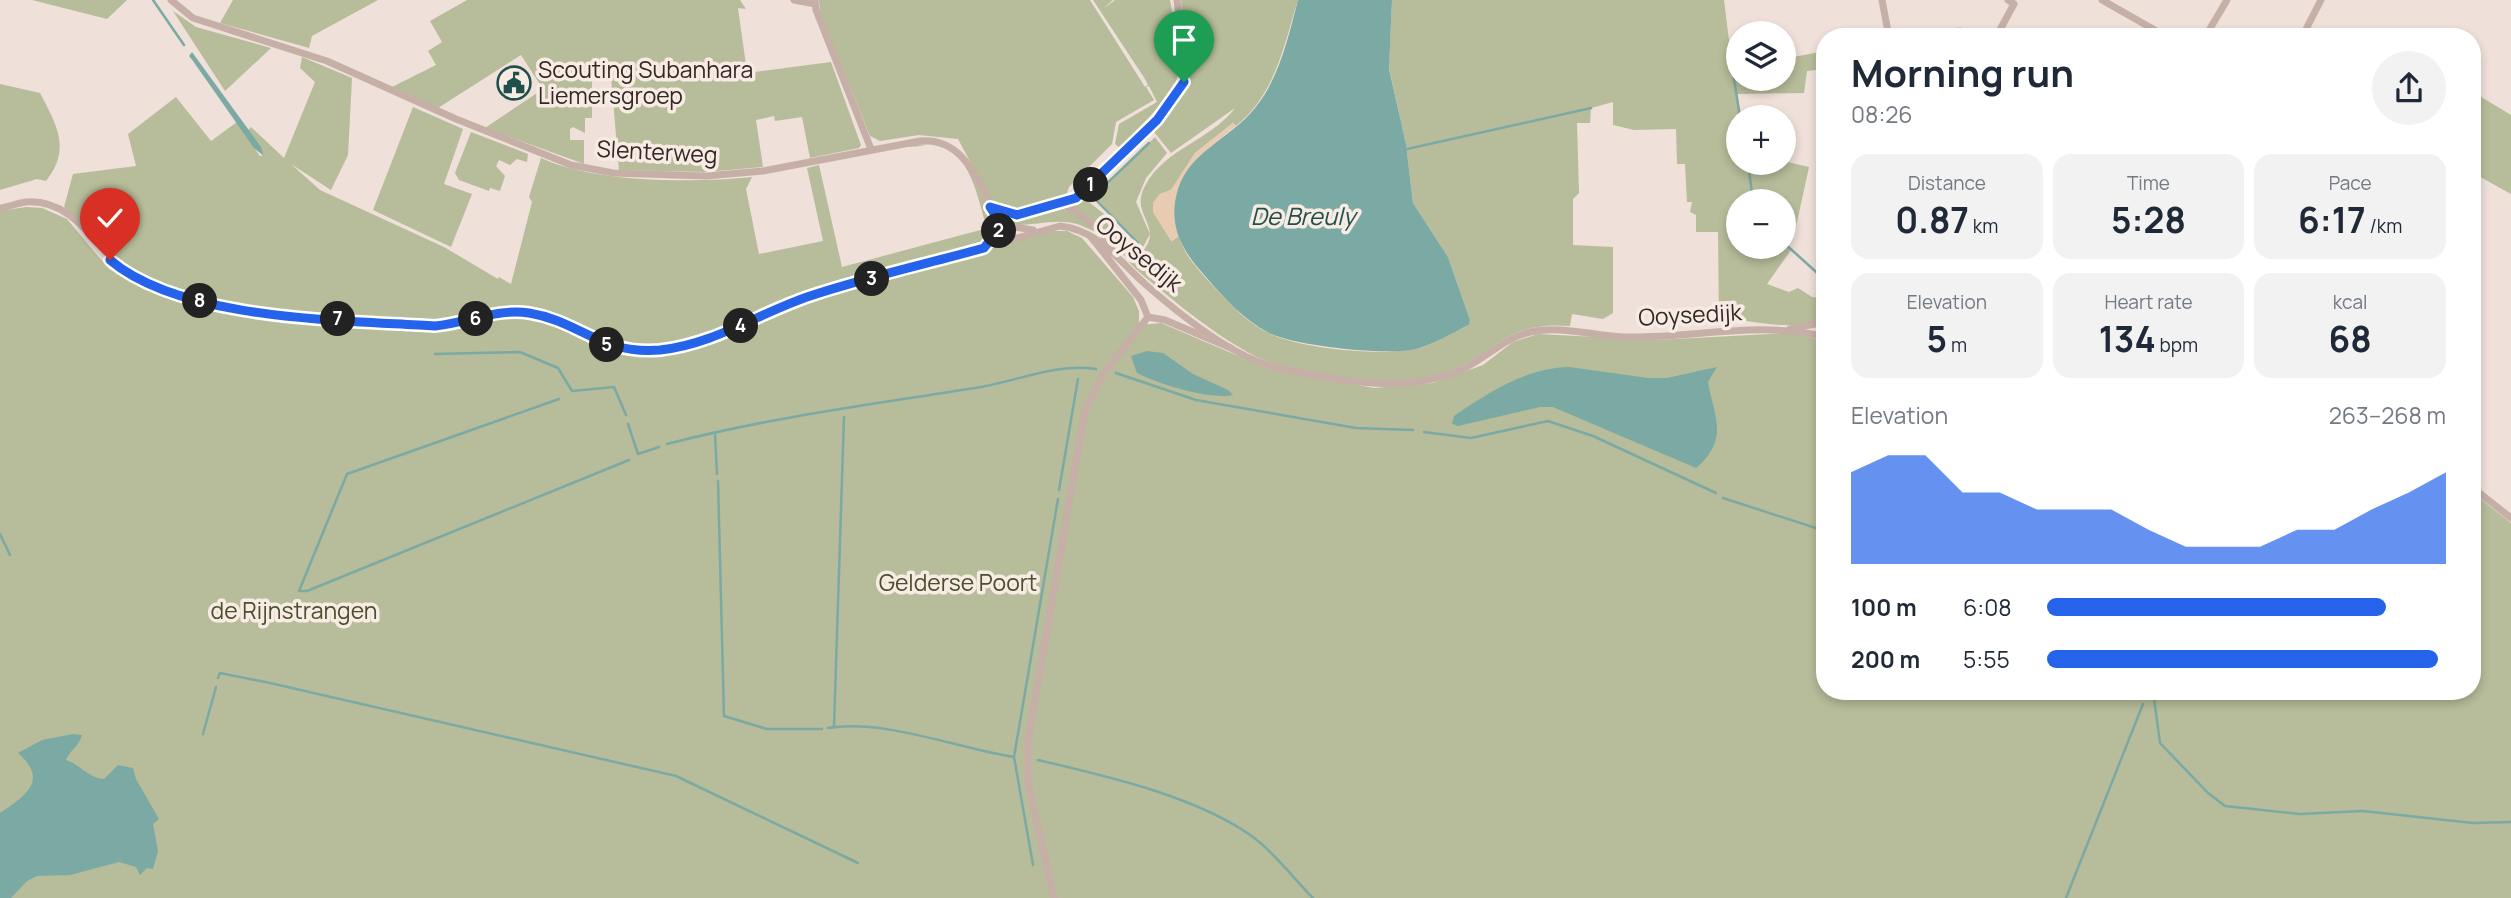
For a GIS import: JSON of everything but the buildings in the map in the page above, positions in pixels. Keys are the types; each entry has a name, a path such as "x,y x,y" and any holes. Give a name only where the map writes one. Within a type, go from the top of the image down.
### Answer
{"street":[{"name":"Slenterweg","path":"171,0 193,18 327,61 469,125 571,165 613,173 706,176 763,171 930,140 948,144 964,157 1002,225"},
{"path":"794,0 815,2 871,149"},
{"path":"990,207 1017,215 1064,203 1083,192 1150,127 1184,82 1186,67 1177,0"},
{"path":"1882,0 1887,28"},
{"path":"2102,0 2151,28"},
{"path":"2307,28 2321,0"},
{"path":"2000,28 2013,1"},
{"path":"2210,28 2225,3"},
{"name":"Ooysedijk","path":"0,208 26,202 58,207 91,235 124,272 145,284 189,299 265,312 435,326 460,324 512,311 532,313 606,345 642,350 687,345 720,336 809,296 984,248 1037,230 1070,227 1091,236 1114,253 1163,300 1235,349 1274,367 1364,383 1403,385 1443,377 1463,369 1506,341 1532,331 1657,337 1790,329 1816,335"},
{"path":"1064,203 1098,228 1111,243 1114,253"},
{"path":"984,248 1002,225 1037,230"},
{"path":"1091,236 1141,300 1148,317"},
{"path":"1148,317 1165,320 1235,349"},
{"path":"1054,898 1028,783 1028,740 1085,410 1104,373 1148,317"},
{"path":"1790,329 1816,324"},
{"path":"2481,495 2511,519"}],"green space":[{"path":"32,0 127,0 107,19"},
{"path":"233,0 378,0 312,36 309,48 220,23"},
{"path":"467,0 740,0 746,9 738,8 746,65 739,66 740,74 831,62 861,145 859,148 810,158 802,117 775,121 774,116 756,120 763,167 706,172 619,170 611,77 592,80 592,118 585,118 585,133 573,127 570,129 570,140 584,140 584,164 485,128 543,89 521,55 438,108 390,88 436,65 428,51 442,42 430,21"},
{"path":"819,0 1090,0 1145,87 1148,85 1145,79 1093,0 1113,0 1103,9 1115,0 1170,0 1179,58 1175,85 1161,110 1156,110 1120,148 1115,144 1119,124 1157,102 1149,86 1146,87 1154,100 1116,122 1112,144 1069,187 1065,199 1026,209 1007,209 990,199 958,139 919,135 880,141 870,136 820,13"},
{"path":"1181,0 1298,0 1283,51 1260,100 1236,126 1233,123 1195,153 1171,190 1160,194 1153,203 1153,212 1172,241 1179,236 1189,258 1204,276 1241,314 1264,331 1287,340 1343,350 1400,351 1436,342 1469,325 1470,320 1448,257 1413,203 1406,144 1389,68 1392,0 1724,0 1727,21 1726,91 1796,91 1796,57 1816,53 1816,70 1807,71 1804,93 1737,94 1739,105 1726,105 1726,175 1796,175 1796,164 1809,167 1796,226 1796,189 1726,189 1726,259 1785,259 1767,284 1789,292 1798,288 1816,297 1816,321 1790,325 1719,317 1718,232 1696,232 1696,215 1690,212 1692,202 1687,202 1685,164 1677,164 1676,129 1634,130 1613,125 1613,102 1591,108 1590,123 1577,123 1579,193 1573,199 1573,245 1613,247 1613,313 1603,319 1572,314 1570,326 1530,328 1515,333 1478,357 1445,373 1406,381 1339,378 1296,370 1260,358 1223,337 1185,310 1137,270 1106,237 1072,223 1012,225 997,212 1016,218 1028,217 1084,198 1104,214 1153,266 1143,251 1150,234 1141,204 1145,186 1164,162 1213,129 1235,108 1171,153 1154,132 1185,87 1190,55"},
{"path":"173,11 196,27 271,48 225,91"},
{"path":"302,57 352,78 348,155 331,190 291,164 320,190 444,247 511,284 532,202 529,197 541,158 563,166 615,177 702,180 752,177 746,189 759,254 823,241 807,168 819,165 842,267 984,229 986,225 971,178 965,166 948,149 953,151 966,166 998,226 991,237 973,248 821,290 706,336 671,345 647,347 609,340 559,318 520,309 499,310 458,321 406,322 276,312 189,295 153,284 121,266 64,207 73,174 136,166 128,134 176,97 211,141 237,122 260,156 264,155 248,130 251,127 284,158 315,82 300,68"},
{"path":"0,84 40,93 51,115 60,147 54,169 46,181 37,179 0,190"},
{"path":"2481,97 2511,115 2511,194 2481,177"},
{"path":"413,107 463,129 444,184 472,194 451,247 373,210"},
{"path":"471,132 528,154 527,162 517,159 510,165 499,160 496,166 505,176 500,191 490,188 489,191 459,180 455,173"},
{"path":"1155,137 1167,153 1146,178 1136,202 1150,234 1143,247 1095,198"},
{"name":"Gelderse Poort","path":"26,207 42,208 67,219 109,269 164,297 241,313 436,330 464,327 506,315 520,315 554,323 600,344 635,352 656,352 698,344 816,296 1047,231 1067,231 1082,238 1133,297 1139,311 1139,325 1161,323 1269,369 1374,388 1433,383 1483,365 1513,342 1538,334 1655,340 1791,333 1816,339 1816,700 2481,700 2481,499 2511,523 2511,898 0,898 0,211"}],"sand":[{"path":"1233,123 1236,126 1209,148 1188,172 1177,201 1179,236 1171,241 1153,212 1153,203 1160,194 1171,190 1195,153"}],"water":[{"name":"De Breuly","path":"1298,0 1392,0 1389,69 1406,144 1413,203 1448,257 1470,320 1469,325 1423,347 1403,351 1342,348 1299,342 1269,333 1243,315 1220,293 1191,259 1180,241 1174,209 1181,182 1198,158 1245,119 1271,84"},
{"path":"192,52 261,147 264,156 254,148 189,56"},
{"path":"1147,351 1163,353 1193,374 1228,390 1233,395 1211,395 1184,390 1137,373 1131,356"},
{"path":"1569,367 1648,378 1667,378 1717,367 1708,382 1717,427 1713,447 1707,457 1696,468 1553,407 1540,407 1458,426 1452,424 1454,416 1509,383 1553,368"},
{"path":"73,734 82,735 66,760 89,774 104,779 118,765 133,768 136,779 159,819 153,824 158,851 153,869 147,868 140,875 136,867 119,862 70,875 37,876 27,881 11,898 0,898 0,813 25,794 33,779 32,771 18,753 42,740"}],"waterway":[{"path":"153,0 184,45"},
{"path":"1736,91 1738,105"},
{"path":"1407,149 1591,108"},
{"path":"1138,243 1093,197 1149,143"},
{"path":"1750,175 1751,189"},
{"path":"1796,254 1816,272"},
{"path":"435,354 520,352 558,368 572,391 614,387 626,415"},
{"path":"667,444 784,419 981,387 1053,370 1096,369"},
{"path":"1116,373 1196,400 1356,428 1413,430"},
{"path":"1059,490 1078,379"},
{"path":"559,399 347,474 299,591 307,591 629,460"},
{"path":"834,727 844,417"},
{"path":"1424,432 1471,438 1548,421 1593,436 1716,493"},
{"path":"628,424 638,454 659,447"},
{"path":"715,434 717,474"},
{"path":"718,481 724,716 767,729 822,729"},
{"path":"1723,498 1816,528"},
{"path":"828,728 873,727 1014,757 1058,499"},
{"path":"0,534 10,555"},
{"path":"218,678 220,673 270,683 676,776 858,863"},
{"path":"203,734 216,687"},
{"path":"2154,700 2160,743 2208,793 2225,806 2300,814 2363,811 2473,823 2511,822"},
{"path":"2066,898 2143,704"},
{"path":"1014,757 1033,865"},
{"path":"1038,760 1150,789 1205,810 1253,837 1277,858 1313,898"}],"place":[{"name":"Scouting Subanhara Liemersgroep","path":"514,83"}],"route":[{"path":"110,260 145,284 189,299 265,312 435,326 460,324 512,311 532,313 606,345 625,349 662,349 687,345 720,336 809,296 984,248 1002,225 990,207 1013,215 1022,215 1076,198 1157,120 1184,82"}],"park label":[{"name":"de Rijnstrangen","path":"294,611"}]}
